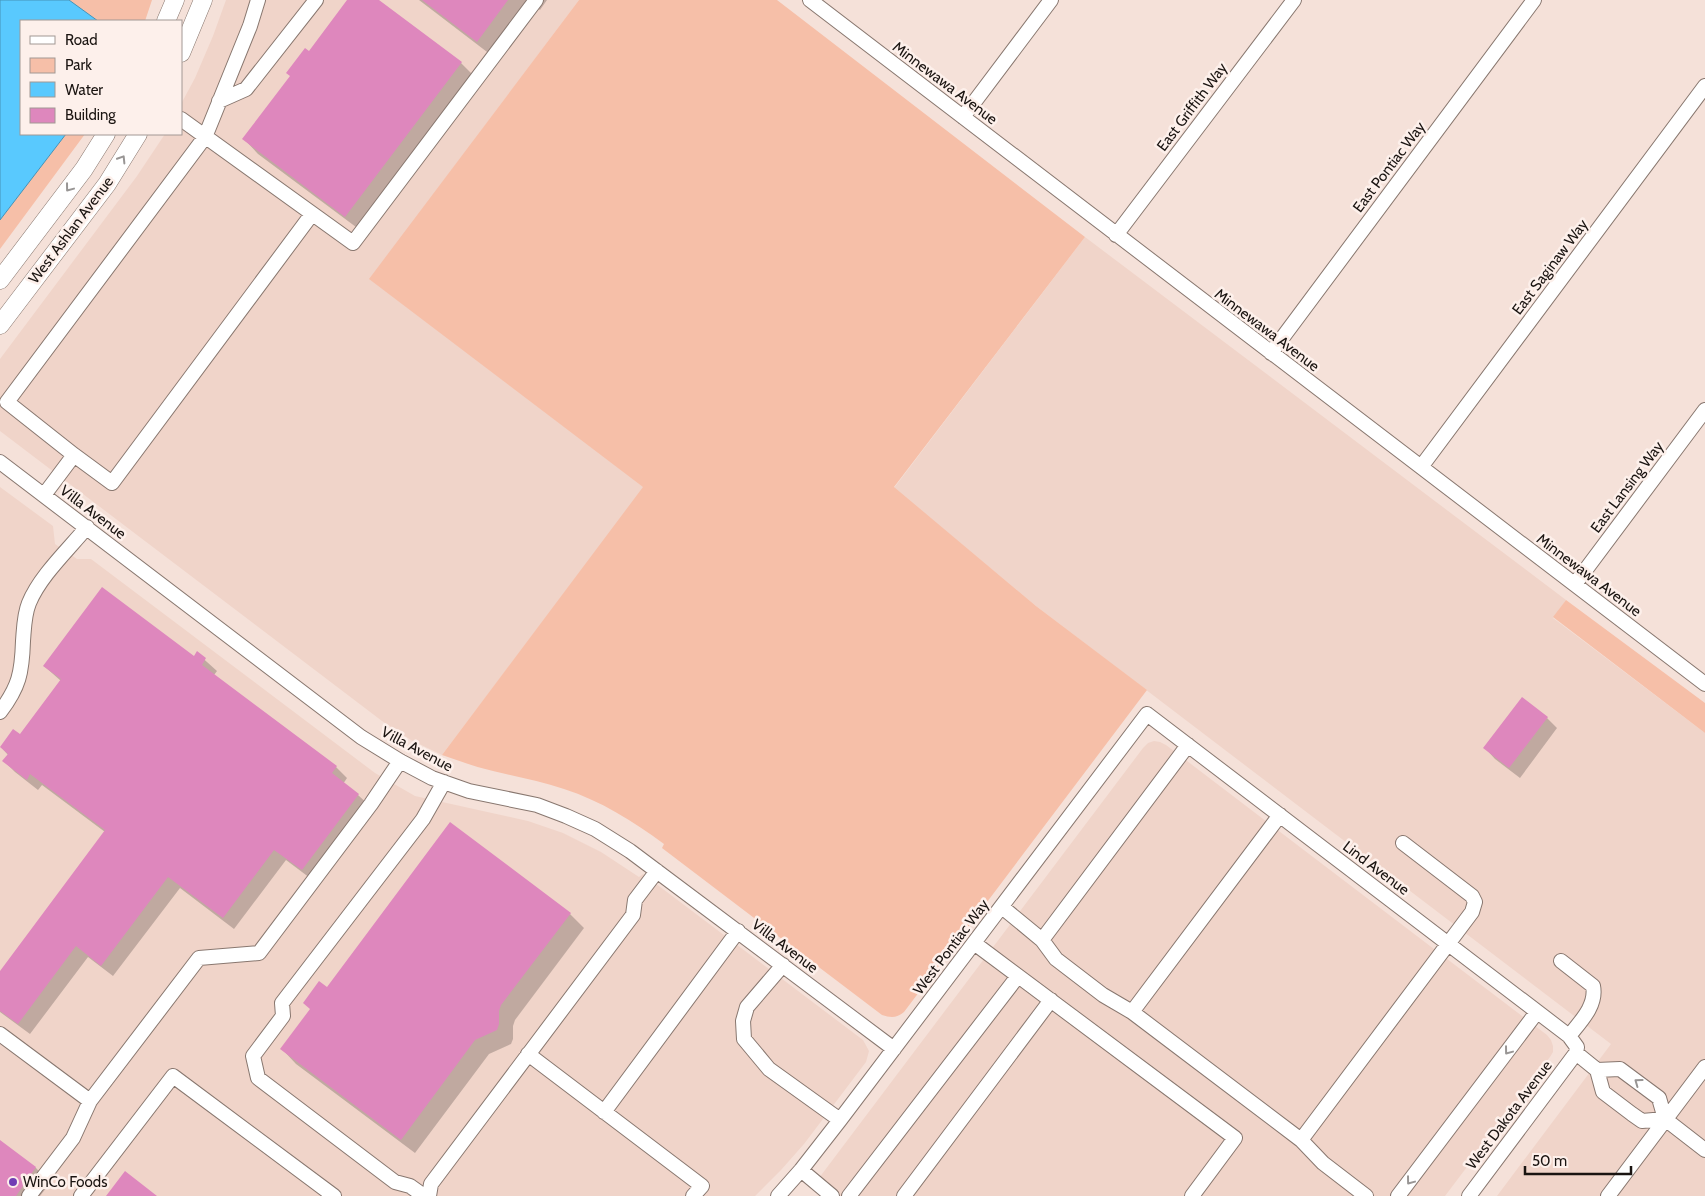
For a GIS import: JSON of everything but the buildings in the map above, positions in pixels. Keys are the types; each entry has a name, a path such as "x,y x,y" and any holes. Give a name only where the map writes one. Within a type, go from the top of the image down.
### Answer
{"main road":[{"path":"166,20 175,0"},
{"path":"182,51 203,0"},
{"name":"West Ashlan Avenue","path":"0,280 84,169 105,135"},
{"name":"West Ashlan Avenue","path":"0,325 106,184 137,135"}],"street":[{"path":"258,0 250,26 205,137 7,402 112,483 312,214"},
{"path":"220,101 246,89 316,0"},
{"path":"182,120 352,244 536,0"},
{"name":"Minnewawa Avenue","path":"811,0 1705,684"},
{"path":"962,117 1051,0"},
{"name":"East Griffith Way","path":"1116,234 1294,0"},
{"name":"East Pontiac Way","path":"1271,353 1534,0"},
{"name":"East Saginaw Way","path":"1421,467 1705,86"},
{"name":"East Lansing Way","path":"1575,584 1705,410"},
{"path":"44,495 74,455"},
{"name":"Villa Avenue","path":"0,462 353,731 400,761 432,778 469,791 537,805 595,829 630,851 894,1048"},
{"path":"0,712 12,696 19,678 24,622 28,605 42,582 87,527"},
{"name":"Lind Avenue","path":"1147,714 1569,1036"},
{"name":"West Pontiac Way","path":"778,1196 840,1120 1147,714"},
{"path":"1042,940 1188,746"},
{"path":"29,1196 73,1138 90,1101 199,958 259,953 371,804 400,761"},
{"path":"424,1196 410,1186 395,1182 258,1078 253,1056 283,1016 282,1003 423,819 444,782"},
{"path":"1132,1012 1280,815"},
{"path":"1301,1140 1472,912 1475,902 1472,896 1404,844"},
{"path":"429,1196 431,1184 633,915 635,900 657,871"},
{"path":"1002,907 1042,940 1056,959 1103,995 1132,1012 1301,1140 1323,1163 1366,1196"},
{"path":"604,1112 738,931"},
{"path":"974,943 1235,1138 1192,1196"},
{"path":"1561,960 1593,986 1595,995 1587,1013 1569,1036 1577,1046 1576,1054 1597,1070 1620,1069 1660,1098 1665,1119 1705,1150"},
{"path":"783,965 748,1007 743,1021 744,1039 769,1069 840,1120"},
{"path":"849,1196 1018,976"},
{"path":"904,1196 1051,1000"},
{"path":"1398,1196 1537,1012"},
{"path":"0,1034 90,1101"},
{"path":"528,1054 702,1186 693,1196"},
{"name":"West Dakota Avenue","path":"1469,1196 1576,1054"},
{"path":"1608,1196 1705,1067"},
{"path":"1597,1070 1602,1092 1632,1114 1642,1121 1665,1119"},
{"path":"81,1196 173,1076 334,1196"},
{"path":"801,1170 832,1196"}],"shaded area":[{"path":"226,0 579,0 370,279 644,487 442,755 411,740 382,721 0,431 0,359 137,176 164,135 182,135 182,102 195,78"},
{"path":"1085,237 1566,600 1553,618 1705,733 1705,1196 1497,1196 1611,1044 1036,606 894,488"},
{"path":"0,487 53,526 55,544 77,559 91,559 375,773 415,796 528,821 563,833 601,852 639,877 643,874 863,1040 869,1051 866,1062 804,1144 755,1196 0,1196"},
{"path":"1154,741 1166,745 1547,1035 1553,1046 1553,1052 1550,1057 1445,1196 832,1196 816,1182 1143,748 1148,743"}],"green space":[{"path":"0,0 152,0 145,20 20,20 20,135 84,135 0,249"},
{"path":"579,0 777,0 1085,237 894,487 1036,606 1147,690 904,1012 896,1016 882,1015 662,848 664,844 616,812 591,799 564,789 480,768 442,755 643,487 369,279"},
{"path":"1566,600 1705,703 1705,733 1553,617"}],"water":[{"path":"0,0 69,0 97,20 20,20 20,135 65,135 0,220"}],"place":[{"name":"WinCo Foods","path":"13,1182"}]}
